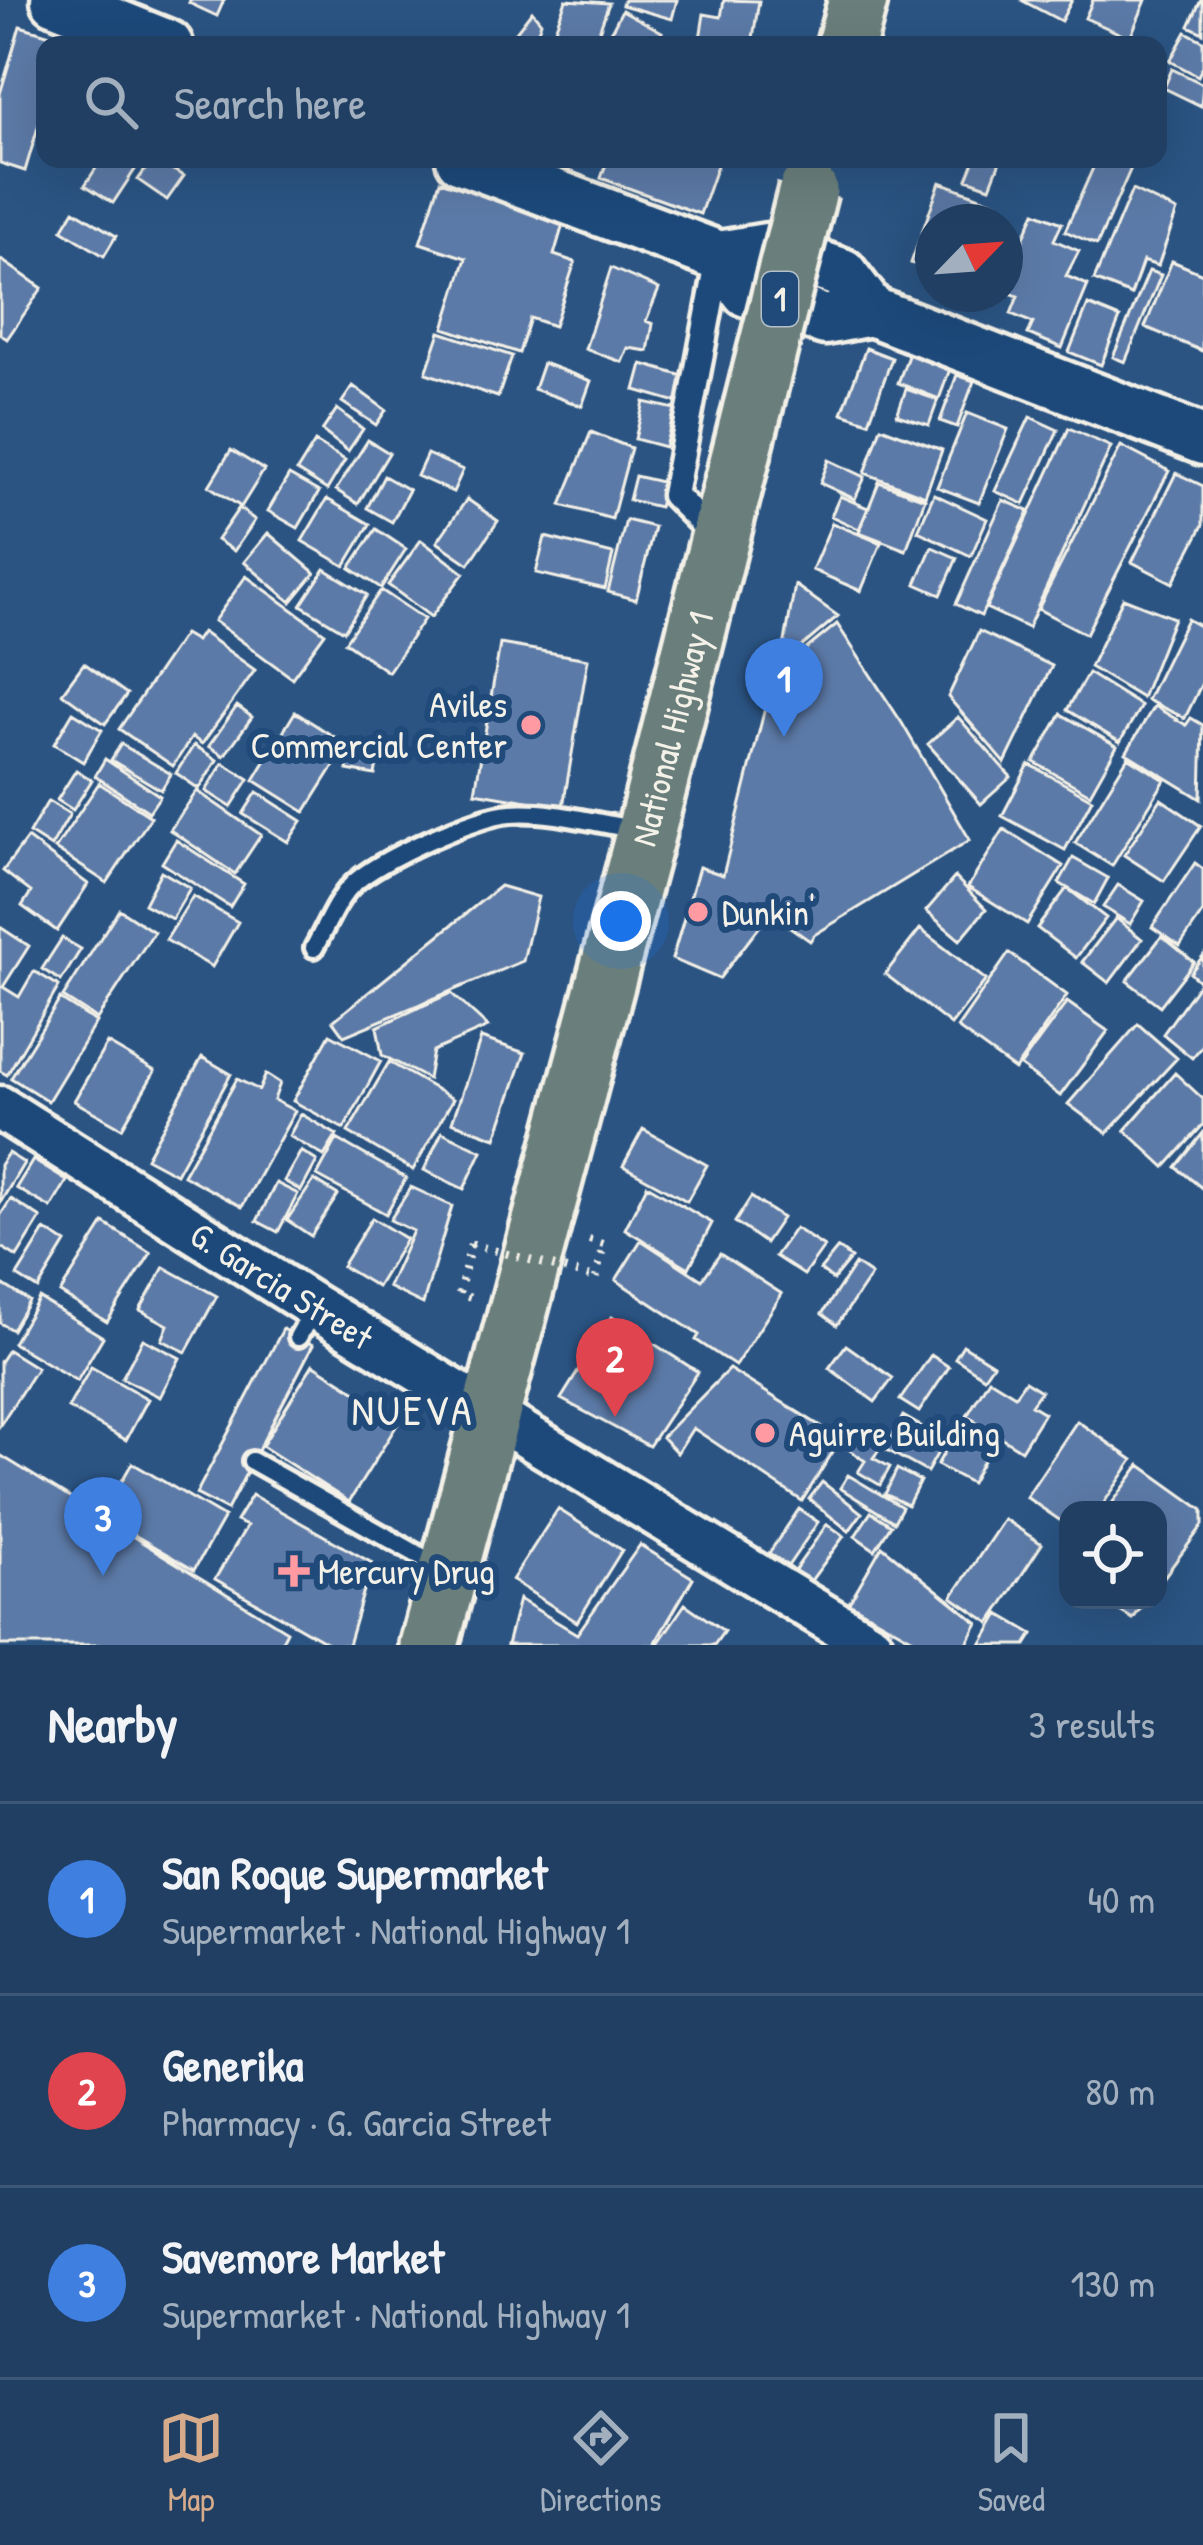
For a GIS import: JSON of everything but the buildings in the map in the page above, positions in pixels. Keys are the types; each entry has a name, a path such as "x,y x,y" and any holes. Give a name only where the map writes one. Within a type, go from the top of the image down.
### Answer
{"highway":[{"path":"848,36 858,0"},
{"name":"National Highway 1","path":"429,1645 646,831 812,175"}],"main road":[{"path":"56,0 146,36"},
{"path":"485,168 719,256 766,248 842,273 871,311 1203,440"}],"street":[{"path":"719,256 674,495 719,539"},
{"name":"G. Garcia Street","path":"0,1108 307,1322 492,1412 871,1645"}],"lane":[{"path":"314,948 352,885 406,851 484,818 535,813 646,831"},
{"path":"252,1460 449,1572"}],"path":[{"path":"476,1279 472,1298 459,1294 471,1244 596,1278 604,1244 589,1239 579,1279"},
{"path":"481,1260 485,1241"}],"place":[{"name":"Aviles Commercial Center","path":"531,725"},
{"name":"San Roque Supermarket","path":"784,737"},
{"name":"Dunkin'","path":"698,912"},
{"name":"Generika","path":"615,1417"},
{"name":"Aguirre Building","path":"765,1433"},
{"name":"Mercury Drug","path":"294,1571"},
{"name":"Savemore Market","path":"103,1576"}],"district":[{"name":"NUEVA","path":"413,1410"}]}
